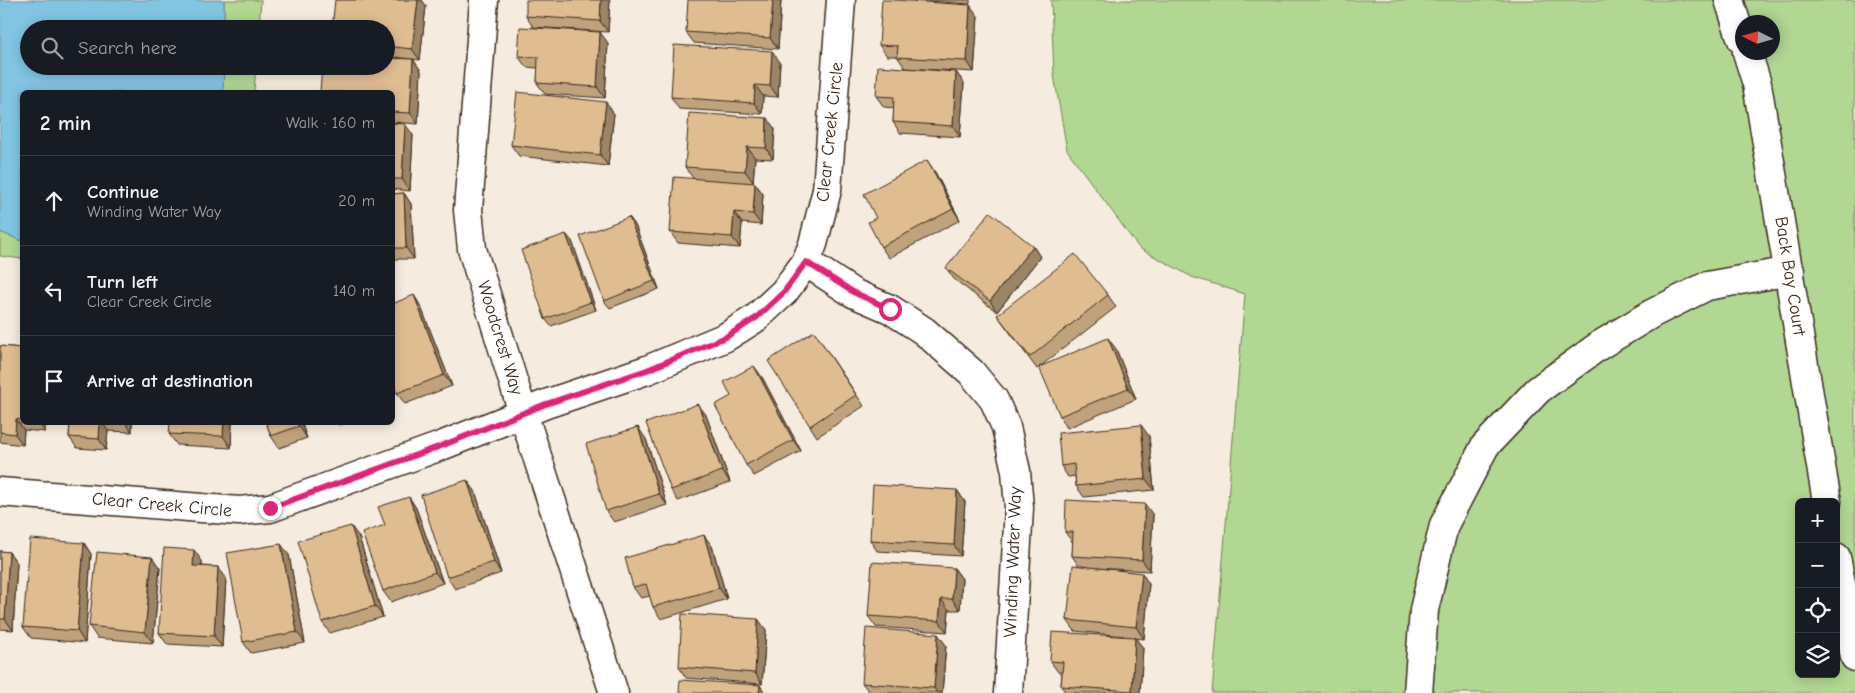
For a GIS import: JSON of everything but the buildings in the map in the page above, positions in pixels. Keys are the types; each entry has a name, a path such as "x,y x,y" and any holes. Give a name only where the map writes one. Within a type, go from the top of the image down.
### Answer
{"street":[{"name":"Woodcrest Way","path":"484,0 468,210 472,249 614,693"},
{"name":"Clear Creek Circle","path":"0,492 239,511 270,508 441,446 523,413 647,370 726,337 756,318 784,292 806,262 813,244 827,190 842,0"},
{"path":"1729,0 1735,18"},
{"name":"Back Bay Court","path":"1750,60 1757,84 1790,271 1826,498"},
{"name":"Winding Water Way","path":"806,262 853,292 890,309 924,331 971,372 994,400 1006,427 1016,471 1019,508 1008,693"},
{"path":"1418,693 1424,610 1444,525 1485,446 1538,390 1600,345 1653,312 1707,286 1790,271"},
{"path":"1840,578 1855,657"}],"green space":[{"path":"224,0 261,0 260,20 224,20"},
{"path":"1051,0 1855,0 1855,693 1212,693 1245,294 1192,277 1139,248 1067,150 1054,75"},
{"path":"224,75 255,75 254,90 223,90"},
{"path":"0,232 20,240 20,259 0,256"}],"water":[{"path":"0,0 224,0 224,20 20,20 20,75 224,75 223,90 20,90 20,240 0,232"}],"route":[{"path":"270,508 441,446 546,404 647,370 726,337 756,318 784,292 806,262 853,292 890,309"}]}
